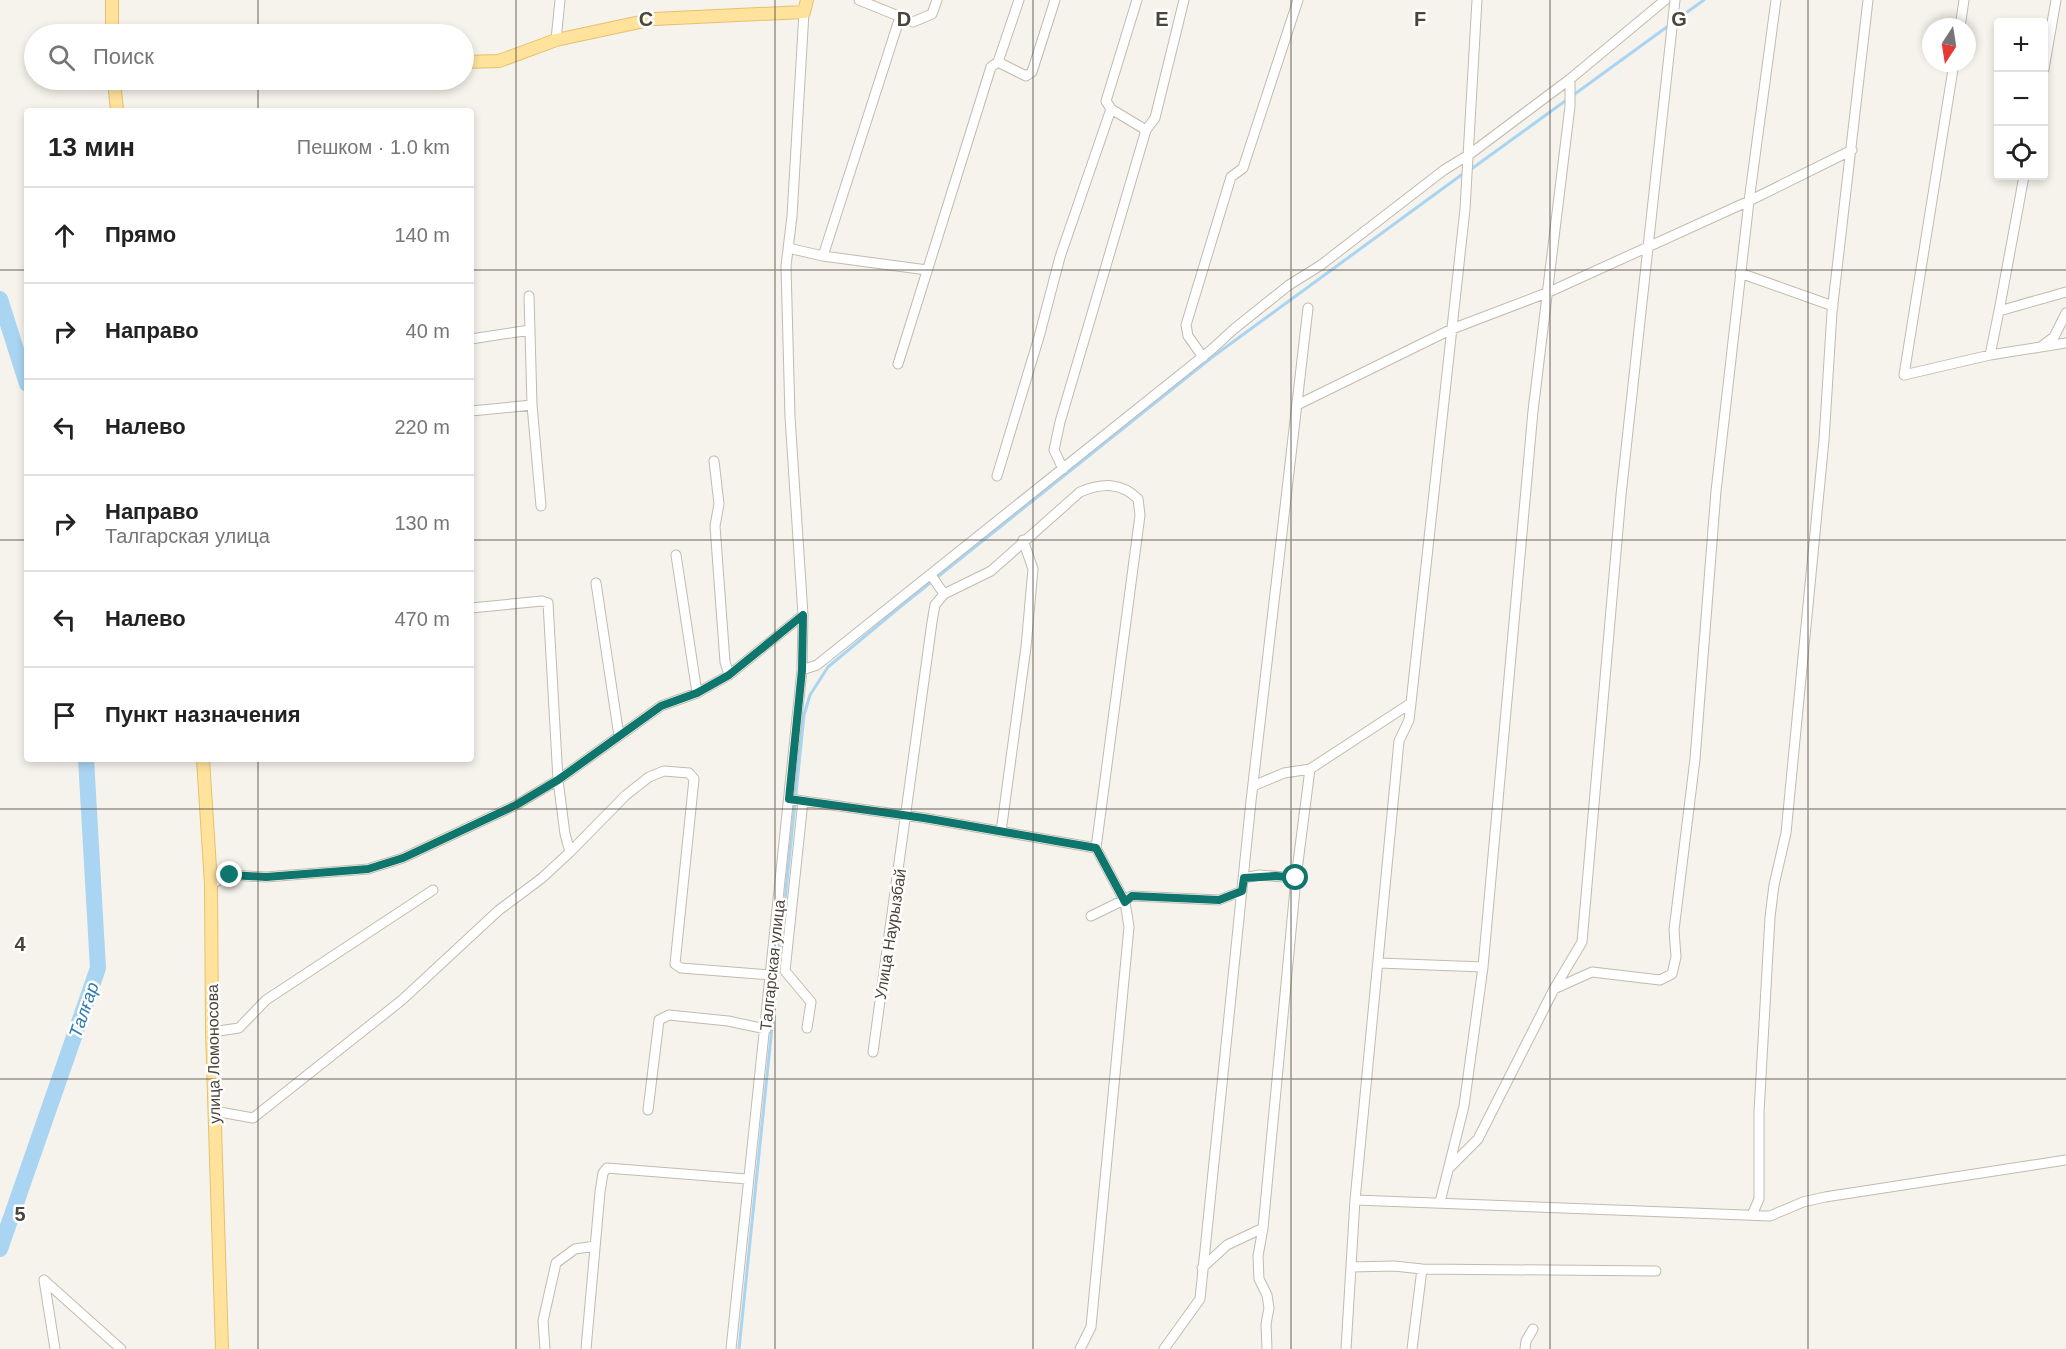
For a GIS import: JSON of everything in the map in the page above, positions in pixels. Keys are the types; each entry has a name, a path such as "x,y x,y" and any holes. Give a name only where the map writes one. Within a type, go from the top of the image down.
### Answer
{"main road":[{"path":"112,0 112,24"},
{"path":"474,62 499,61 556,40 654,19 806,6"},
{"path":"115,90 117,108"},
{"name":"улица Ломоносова","path":"203,762 211,884 212,1032 222,1349"}],"street":[{"path":"556,40 560,0"},
{"path":"859,0 913,22 932,14 937,0"},
{"path":"898,364 991,66 998,62 1019,0"},
{"path":"998,62 1026,76 1032,72 1055,0"},
{"path":"1137,0 1106,101 1111,109 1146,130"},
{"path":"1062,469 1054,450 1060,422 1146,130 1155,118 1184,0"},
{"path":"1203,357 1188,336 1186,325 1231,177 1243,168 1298,0"},
{"path":"1346,1349 1355,1200 1399,741 1409,720 1470,154 1477,0"},
{"path":"802,670 817,665 933,578 1062,469 1203,357 1234,328 1289,285 1321,265 1443,170 1470,154 1570,78 1665,0"},
{"path":"1450,1167 1478,1139 1554,989 1582,942 1605,658 1675,0"},
{"path":"1554,989 1592,972 1660,981 1672,974 1676,957 1674,930 1695,759 1716,491 1740,273 1776,0"},
{"path":"1752,1215 1759,1199 1759,1112 1770,917 1774,885 1786,833 1824,440 1833,306 1868,0"},
{"path":"1961,18 1964,0"},
{"path":"2048,42 2056,0"},
{"name":"Талгарская улица","path":"731,1349 747,1179 771,975 795,800 803,615 790,417 786,266 806,6"},
{"path":"823,256 900,17"},
{"path":"1953,72 1904,375 1990,355 2066,343"},
{"path":"1440,1202 1464,1106 1483,967 1533,411 1549,292 1570,97 1570,78"},
{"path":"997,476 1032,362 1060,257 1111,109"},
{"path":"1297,405 1452,329 1549,292 1749,201 1852,150"},
{"path":"1990,355 2023,180"},
{"path":"788,248 823,256 927,270"},
{"path":"1740,273 1833,306"},
{"path":"1999,311 2066,292"},
{"path":"529,296 532,405 541,506"},
{"path":"1164,1349 1200,1299 1253,786 1308,308"},
{"path":"2040,347 2054,337 2066,313"},
{"path":"474,339 530,330"},
{"path":"474,411 532,405"},
{"path":"714,461 719,504 716,537 725,662 729,675"},
{"path":"933,578 944,594 991,570 1080,492 1095,485 1128,489 1138,499 1140,515 1096,848 1125,902 1129,927 1091,1327 1080,1349"},
{"path":"1001,831 1026,647 1033,569 1023,540"},
{"path":"676,555 697,693"},
{"path":"596,584 619,736"},
{"name":"Улица Наурызбай","path":"873,1052 935,605 944,594"},
{"path":"474,608 542,601 548,603 558,780 565,834 570,852"},
{"path":"211,884 230,875 266,877 368,869 403,858 516,805 558,780 661,706 697,693 729,675 803,615"},
{"path":"1253,786 1284,773 1310,769 1411,703"},
{"path":"1267,1349 1266,1324 1269,1308 1267,1295 1259,1279 1258,1256 1263,1228 1296,878 1310,769"},
{"path":"214,1111 253,1118 402,1000 499,910 570,852 626,795 649,777 664,771 692,775 694,779 675,964 681,968 771,975"},
{"path":"807,1028 811,1002 785,970 795,800 907,816 1096,848"},
{"path":"1244,878 1268,875 1296,878"},
{"path":"212,1032 239,1028 266,1000 433,890"},
{"path":"1091,916 1125,902 1132,896 1219,900 1242,891"},
{"path":"1379,963 1483,967"},
{"path":"648,1110 659,1020 663,1017 669,1015 728,1021 766,1029"},
{"path":"1355,1200 1770,1216 1803,1202 1835,1195 2066,1160"},
{"path":"586,1349 603,1173 607,1168 747,1179"},
{"path":"1202,1268 1227,1245 1263,1228"},
{"path":"545,1349 543,1321 556,1263 575,1249 595,1246"},
{"path":"1351,1267 1656,1271"},
{"path":"1412,1349 1422,1269"},
{"path":"56,1349 44,1280 121,1349"},
{"path":"1525,1349 1526,1341 1533,1329"}],"waterway":[{"path":"1676,20 1704,0"},
{"path":"1470,170 1671,24"},
{"path":"739,1349 804,715 810,695 828,667 1211,358 1464,173"},
{"name":"Талғар","path":"0,299 24,375"},
{"name":"Талғар","path":"0,1249 98,968 86,762"}],"route":[{"path":"230,875 266,877 368,869 403,858 516,805 558,780 661,706 697,693 729,675 803,615 802,670 789,799 924,818 1096,848 1125,902 1132,896 1219,900 1232,897 1242,891 1244,878 1259,875 1296,878"}]}
